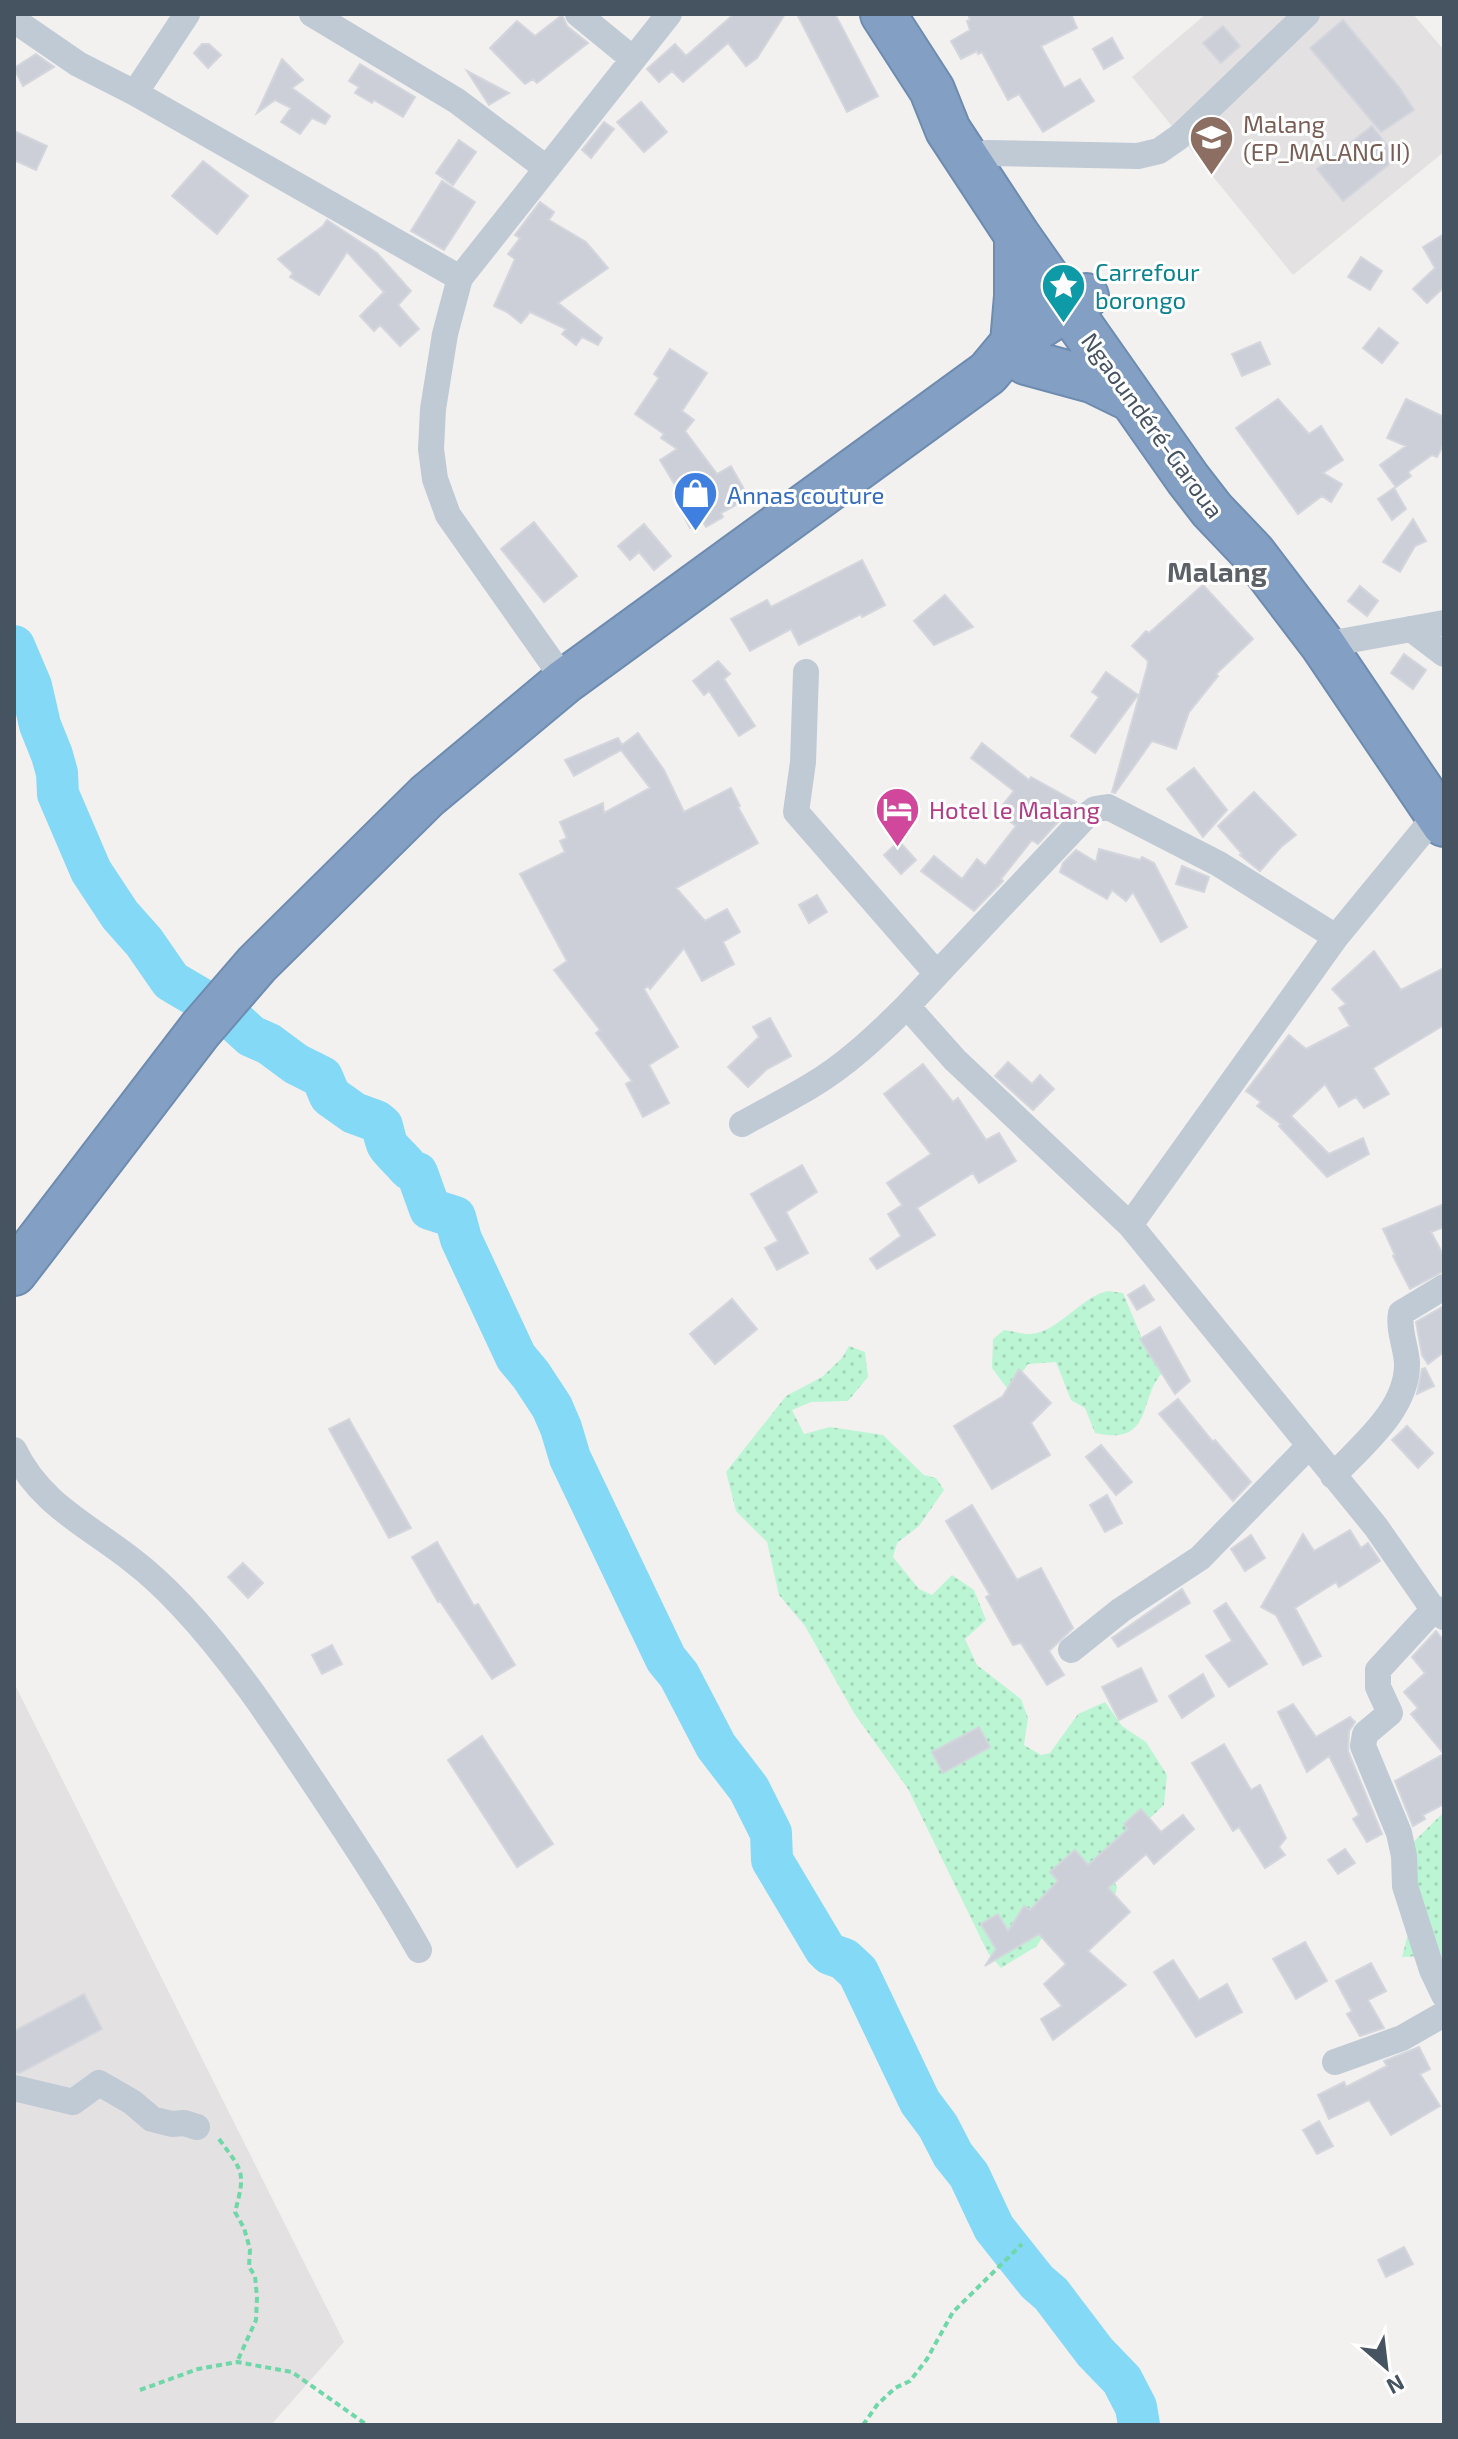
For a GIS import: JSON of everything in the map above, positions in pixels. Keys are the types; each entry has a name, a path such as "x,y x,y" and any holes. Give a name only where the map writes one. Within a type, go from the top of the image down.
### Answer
{"highway":[{"name":"Ngaoundéré-Garoua","path":"883,14 932,90 948,130 1017,235 1084,313 1225,500 1253,553"},
{"name":"Ngaoundéré-Garoua","path":"932,90 962,117 987,153 1084,313 1131,399 1212,510 1253,553 1323,645 1440,819"},
{"path":"1009,359 1017,296 1017,235"},
{"path":"14,1273 200,1030 257,964 427,796 565,681 1009,359 1084,313"},
{"path":"1009,359 1092,380 1131,399"}],"street":[{"path":"135,93 187,14"},
{"path":"578,14 633,59"},
{"path":"565,681 448,515 435,479 431,449 433,409 445,334 460,278 669,14"},
{"path":"317,15 457,101 546,168"},
{"path":"987,153 1138,156 1159,151 1179,137 1302,16"},
{"path":"14,20 78,64 135,93 460,278"},
{"path":"1323,645 1444,623"},
{"path":"1411,629 1444,654"},
{"path":"806,672 803,762 796,812 937,974"},
{"path":"742,1124 811,1086 877,1036 1095,809 1108,807 1219,864 1336,937"},
{"path":"1130,1225 1336,937 1440,819"},
{"path":"907,1006 955,1060 1130,1225 1376,1527 1433,1609 1440,1612 1378,1670 1378,1687 1390,1713 1365,1734 1363,1746 1399,1833 1405,1886 1432,1970 1444,1995"},
{"path":"1333,1476 1377,1430 1405,1383 1407,1362 1399,1320 1401,1313 1444,1287"},
{"path":"1071,1650 1121,1610 1200,1558 1309,1446"},
{"path":"14,1450 26,1473 45,1496 135,1562 181,1605 223,1656 261,1703 383,1886 419,1950"},
{"path":"1335,2062 1402,2038 1444,2014"},
{"path":"14,2088 73,2102 99,2083 132,2102 152,2119 197,2127"}],"path":[{"path":"197,2127 218,2139 238,2164 243,2181 235,2212 250,2249 249,2267 255,2276 257,2297 256,2320 237,2362"},
{"path":"863,2425 877,2405 895,2388 910,2381 927,2359 953,2312 1022,2244"},
{"path":"140,2390 198,2369 237,2362 292,2372 367,2425"}],"shaded area":[{"path":"1206,14 1413,14 1444,50 1444,152 1293,275 1132,77"},
{"path":"14,1683 344,2342 271,2425 14,2425"}],"green space":[{"path":"1108,1291 1123,1293 1146,1348 1165,1370 1156,1380 1137,1426 1128,1433 1114,1435 1095,1433 1085,1408 1071,1400 1056,1362 1028,1364 1012,1387 1006,1387 992,1368 993,1339 1004,1330 1027,1334 1040,1332 1060,1322 1088,1300"},
{"path":"849,1346 865,1352 868,1377 848,1401 811,1402 792,1410 804,1434 830,1427 883,1435 924,1475 936,1478 944,1490 919,1526 897,1543 893,1557 919,1589 932,1595 952,1575 974,1590 986,1620 965,1639 977,1665 1021,1699 1028,1718 1024,1745 1041,1755 1050,1753 1078,1714 1105,1702 1122,1726 1146,1742 1167,1775 1164,1805 1103,1862 1117,1887 1113,1906 1044,1934 1037,1946 1001,1968 988,1953 908,1789 854,1713 805,1626 779,1595 767,1542 736,1511 726,1472 786,1396 822,1377 842,1358"},
{"path":"1444,1812 1444,1986 1421,1956 1402,1957 1412,1918 1394,1861"}],"building":[{"path":"734,14 785,14 757,58 746,66 728,43 683,82 672,71 659,82 647,69 675,44 686,56"},
{"path":"797,14 835,14 878,96 847,112"},
{"path":"968,14 1071,14 1077,28 1041,46 1064,88 1080,79 1094,101 1043,132 1019,94 1008,100 982,52 978,54 977,51 961,59 951,41 970,30"},
{"path":"562,15 567,26 588,43 537,83 533,79 525,84 490,48 517,21 535,36"},
{"path":"1343,20 1399,87 1414,110 1381,132 1310,48"},
{"path":"1223,26 1240,46 1221,63 1203,43"},
{"path":"1112,38 1123,58 1104,69 1093,49"},
{"path":"202,44 209,44 221,55 208,68 194,53"},
{"path":"36,54 54,67 23,86 14,68"},
{"path":"282,59 303,80 292,88 330,116 325,124 312,118 300,134 281,122 291,108 275,100 257,113"},
{"path":"360,64 415,97 403,117 355,93 359,87 349,81"},
{"path":"467,71 509,93 489,105"},
{"path":"641,102 667,132 644,152 617,122"},
{"path":"604,122 614,129 591,158 582,150"},
{"path":"1372,126 1397,158 1343,201 1317,169"},
{"path":"14,131 47,146 36,170 14,160"},
{"path":"459,140 476,152 453,185 436,173"},
{"path":"203,161 248,196 217,234 172,196"},
{"path":"442,181 475,202 444,250 411,231"},
{"path":"540,202 554,212 549,220 586,242 608,268 558,303 602,338 598,345 582,337 576,345 562,334 566,329 530,312 521,323 494,306 515,259 508,254 520,238 515,235"},
{"path":"327,220 377,253 411,291 398,305 419,329 400,346 380,325 374,331 360,316 384,292 347,252 319,295 290,277 293,273 278,259"},
{"path":"1444,234 1444,287 1427,303 1413,289 1435,268 1423,247"},
{"path":"1361,257 1382,271 1370,290 1348,277"},
{"path":"1379,328 1398,343 1382,363 1363,348"},
{"path":"1260,342 1270,364 1242,376 1232,354"},
{"path":"670,349 707,373 682,411 694,420 685,431 717,474 731,466 749,498 721,513 723,517 706,527 703,522 690,528 675,499 681,495 660,460 677,449 661,438 664,434 635,414 659,378 654,374"},
{"path":"1278,399 1309,434 1321,426 1343,460 1323,473 1342,484 1331,502 1322,496 1298,514 1236,428"},
{"path":"1406,399 1444,417 1444,443 1437,457 1432,455 1408,472 1411,476 1396,487 1380,465 1406,446 1387,438"},
{"path":"1394,488 1406,509 1392,520 1378,499"},
{"path":"1413,519 1426,541 1415,546 1400,572 1383,562"},
{"path":"534,522 577,576 544,602 501,549"},
{"path":"644,524 671,556 654,570 639,552 630,560 618,546"},
{"path":"862,560 885,605 799,645 791,629 750,651 731,619 767,600 771,607"},
{"path":"1203,585 1253,639 1216,674 1218,676 1189,712 1176,749 1152,741 1115,793 1112,792 1148,661 1132,646"},
{"path":"1360,586 1378,601 1367,616 1348,601"},
{"path":"945,595 973,627 934,645 914,621"},
{"path":"1404,654 1426,670 1413,689 1391,673"},
{"path":"718,661 730,674 724,679 755,726 739,736 709,691 704,695 693,681"},
{"path":"1106,672 1138,695 1095,753 1071,736 1099,697 1092,692"},
{"path":"638,733 664,770 684,812 731,788 758,843 676,888 705,921 727,909 740,932 723,942 734,964 702,981 684,948 650,989 648,986 644,989 678,1047 649,1065 669,1103 643,1117 626,1084 632,1081 596,1033 600,1030 554,970 567,961 520,874 565,852 560,841 567,838 560,822 603,803 604,813 650,788 621,750 574,776 565,760 618,738 622,745"},
{"path":"982,743 1029,780 1031,777 1076,802 1038,844 1032,840 1001,879 1003,881 974,911 921,871 934,856 962,879 977,859 985,866 1016,826 997,812 1014,791 971,758"},
{"path":"1194,768 1227,810 1203,837 1167,789"},
{"path":"1254,792 1296,835 1260,871 1240,855 1218,826"},
{"path":"899,841 916,860 901,874 884,855"},
{"path":"1099,849 1140,860 1142,857 1154,863 1187,927 1161,942 1133,892 1126,901 1112,890 1107,899 1060,872 1063,863 1076,850 1096,862"},
{"path":"1182,866 1209,877 1204,892 1176,884"},
{"path":"817,895 827,912 809,923 799,905"},
{"path":"1374,951 1401,990 1444,968 1444,1025 1373,1068 1389,1094 1364,1108 1356,1097 1339,1107 1325,1084 1291,1116 1329,1154 1363,1138 1369,1154 1327,1177 1279,1126 1281,1124 1257,1106 1261,1102 1246,1091 1289,1035 1306,1049 1350,1026 1339,1008 1346,1004 1332,989"},
{"path":"770,1018 791,1056 767,1069 748,1087 728,1067 759,1037 753,1027"},
{"path":"1008,1062 1032,1084 1040,1075 1054,1089 1033,1110 995,1076"},
{"path":"923,1064 953,1102 958,1098 986,1140 999,1133 1016,1161 979,1183 973,1173 917,1208 935,1235 877,1269 870,1259 901,1236 888,1214 902,1205 887,1183 931,1154 884,1094"},
{"path":"802,1165 817,1192 786,1212 808,1253 777,1270 765,1248 778,1241 751,1194"},
{"path":"1444,1204 1444,1227 1431,1232 1444,1256 1444,1271 1410,1289 1383,1229"},
{"path":"1144,1285 1154,1300 1137,1310 1128,1295"},
{"path":"732,1299 757,1329 715,1364 690,1334"},
{"path":"1444,1306 1444,1352 1428,1364 1422,1355 1416,1322"},
{"path":"1160,1327 1190,1381 1175,1394 1140,1339"},
{"path":"1425,1368 1434,1386 1417,1394 1422,1369"},
{"path":"1019,1369 1051,1403 1031,1423 1050,1455 992,1489 954,1426 1003,1396"},
{"path":"1178,1399 1251,1482 1233,1501 1159,1414"},
{"path":"349,1419 411,1528 389,1538 329,1429"},
{"path":"1407,1426 1433,1453 1418,1468 1392,1440"},
{"path":"1101,1445 1132,1482 1116,1495 1086,1457"},
{"path":"1107,1495 1122,1523 1105,1532 1090,1505"},
{"path":"972,1505 1017,1580 1041,1568 1073,1628 1049,1651 1064,1675 1047,1685 1021,1643 1013,1645 986,1597 990,1595 946,1521"},
{"path":"1350,1530 1361,1548 1368,1543 1380,1561 1339,1587 1336,1582 1295,1608 1321,1656 1303,1665 1276,1615 1261,1607 1303,1534 1314,1551"},
{"path":"1251,1535 1265,1558 1245,1571 1231,1549"},
{"path":"437,1542 474,1606 478,1604 515,1665 492,1679 438,1602 412,1557"},
{"path":"243,1563 263,1583 248,1598 228,1577"},
{"path":"1182,1589 1190,1603 1118,1647 1112,1638"},
{"path":"1226,1603 1267,1664 1229,1687 1206,1656 1232,1641 1214,1611"},
{"path":"1436,1631 1444,1641 1444,1754 1411,1714 1418,1708 1404,1692 1425,1673 1412,1657"},
{"path":"332,1645 342,1664 322,1674 312,1655"},
{"path":"1141,1668 1157,1701 1119,1720 1102,1687"},
{"path":"1203,1674 1214,1696 1182,1718 1169,1696"},
{"path":"1293,1704 1316,1737 1350,1717 1355,1722 1349,1731 1348,1751 1382,1834 1367,1842 1353,1819 1359,1815 1329,1756 1307,1772 1278,1712"},
{"path":"979,1727 990,1747 943,1773 932,1752"},
{"path":"482,1736 553,1844 517,1867 448,1760"},
{"path":"1224,1744 1251,1790 1260,1785 1286,1838 1279,1847 1285,1855 1265,1868 1239,1827 1233,1831 1192,1763"},
{"path":"1444,1754 1444,1804 1423,1815 1425,1819 1413,1826 1395,1781"},
{"path":"1141,1809 1161,1832 1183,1815 1194,1829 1154,1864 1146,1854 1108,1888 1130,1912 1088,1951 1126,1985 1053,2040 1041,2019 1062,2006 1044,1984 1066,1964 1039,1934 985,1966 996,1949 981,1924 998,1914 1008,1931 1024,1906 1030,1910 1058,1881 1050,1872 1075,1850 1088,1865 1128,1829 1124,1824"},
{"path":"1345,1849 1355,1863 1338,1874 1328,1860"},
{"path":"1305,1942 1327,1981 1296,1999 1273,1959"},
{"path":"1173,1960 1199,2000 1227,1984 1242,2012 1196,2037 1154,1972"},
{"path":"1371,1963 1386,1991 1368,2000 1384,2028 1360,2036 1347,2014 1352,2011 1336,1981"},
{"path":"84,1994 102,2029 20,2073 14,2072 14,2031"},
{"path":"1419,2047 1430,2069 1420,2074 1440,2106 1391,2135 1369,2100 1329,2119 1318,2095 1344,2082 1346,2087 1387,2066 1384,2061"},
{"path":"1319,2121 1333,2146 1317,2154 1303,2130"},
{"path":"1404,2247 1413,2264 1386,2277 1378,2260"}],"waterway":[{"path":"14,646 31,686 40,725 52,755 58,794 91,871 120,915 144,942 171,981 227,1014 251,1036 322,1077 330,1096 354,1113 382,1126 390,1148 408,1168 417,1173 430,1209 455,1217 461,1239 516,1357 552,1407 570,1458 666,1659 679,1675 716,1746 749,1789 771,1833 772,1860 825,1949 844,1959 858,1972 920,2102 969,2175 994,2228 1037,2282 1051,2294 1095,2352 1122,2380 1136,2407 1139,2425"}],"place":[{"name":"Malang (EP_MALANG II)","path":"1212,176"},
{"name":"Carrefour borongo","path":"1064,324"},
{"name":"Annas couture","path":"696,533"},
{"name":"Hotel le Malang","path":"898,848"}],"district":[{"name":"Malang","path":"1217,571"}]}
